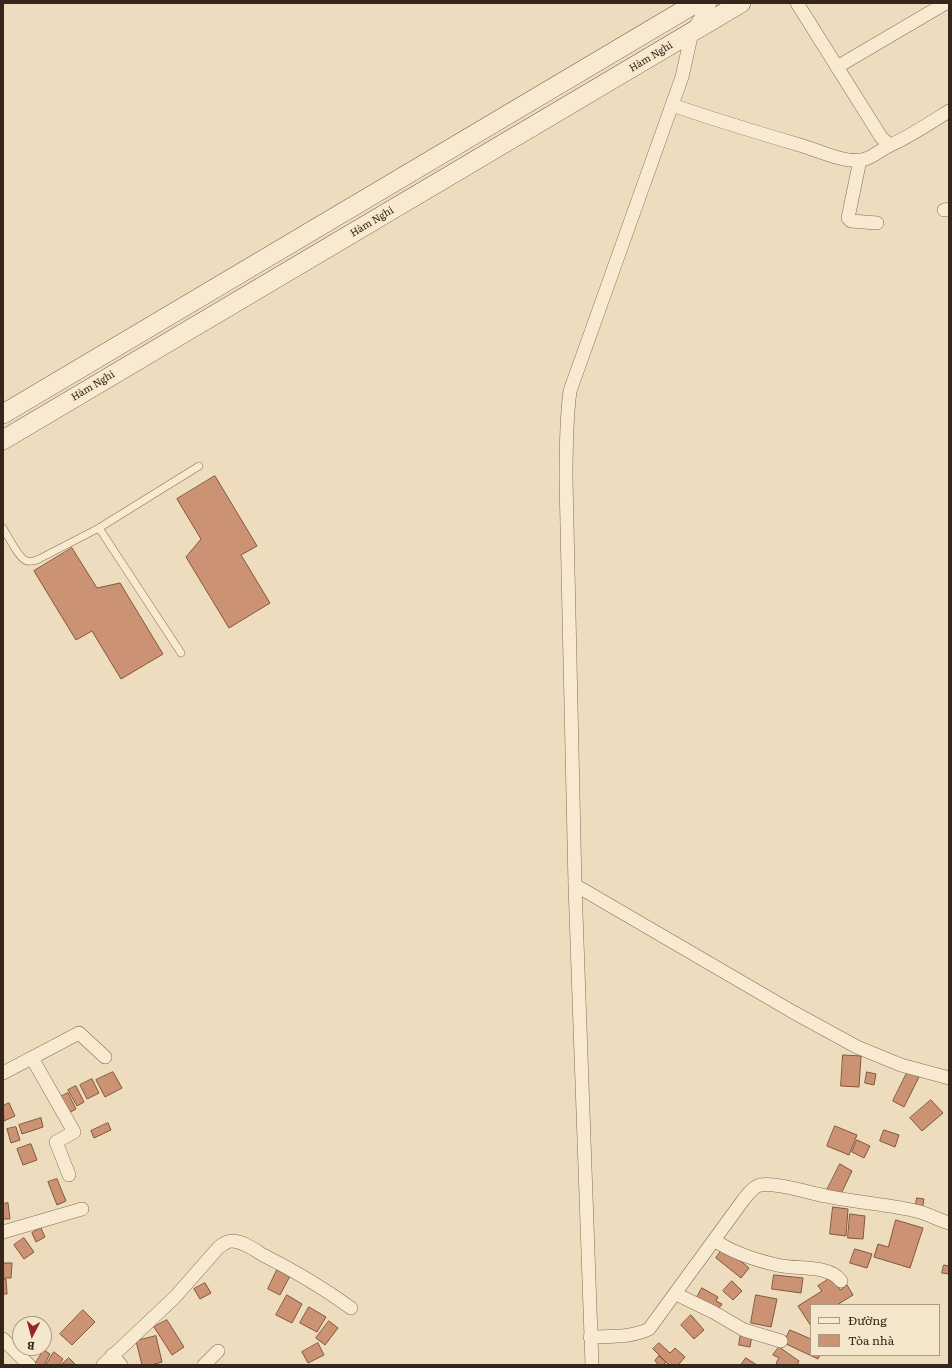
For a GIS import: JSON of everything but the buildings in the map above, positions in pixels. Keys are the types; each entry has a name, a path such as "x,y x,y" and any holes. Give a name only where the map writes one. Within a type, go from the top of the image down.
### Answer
{"main road":[{"path":"3,414 696,3"},
{"name":"Hàm Nghi","path":"3,440 741,3"}],"street":[{"path":"592,1365 575,885 566,426 572,385 682,77 692,32 710,3"},
{"path":"797,3 881,138 887,143 892,144"},
{"path":"837,67 946,3"},
{"path":"672,104 718,120 849,160 869,158 892,144 907,138 949,111"},
{"path":"860,160 848,218 851,220 876,223"},
{"path":"575,885 857,1048 901,1065 949,1078"},
{"path":"3,1073 79,1033 105,1057"},
{"path":"32,1058 74,1132 56,1142 69,1175"},
{"path":"590,1337 627,1336 649,1329 751,1190 758,1186 768,1185 828,1197 897,1208 921,1213 949,1223"},
{"path":"3,1232 82,1209"},
{"path":"714,1240 731,1250 753,1259 779,1266 806,1268 833,1273 838,1276 841,1281"},
{"path":"102,1365 175,1297 218,1247 226,1242 232,1241 243,1244 292,1270 327,1291 351,1308"},
{"path":"676,1294 715,1313 744,1330 781,1341"},
{"path":"5,1344 29,1365"},
{"path":"204,1365 218,1351"},
{"path":"112,1355 121,1365"}],"lane":[{"path":"3,528 21,558 25,561 30,562 43,558 99,528 198,466"},
{"path":"99,528 181,653"}]}
